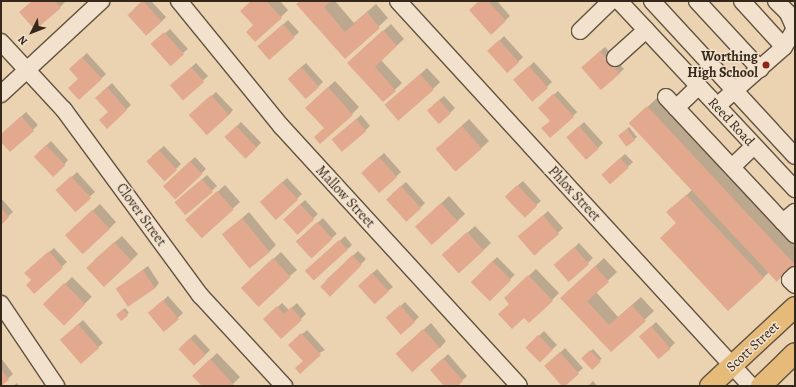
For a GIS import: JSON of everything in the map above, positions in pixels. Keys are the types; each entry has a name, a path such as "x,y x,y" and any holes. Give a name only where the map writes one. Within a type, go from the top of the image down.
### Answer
{"main road":[{"name":"Scott Street","path":"710,386 795,307"},
{"path":"761,386 795,353"}],"street":[{"path":"1,94 101,1"},
{"name":"Mallow Street","path":"179,1 281,126 519,386"},
{"name":"Phlox Street","path":"398,1 473,86 751,386"},
{"name":"Reed Road","path":"619,1 795,189"},
{"name":"Reed Road","path":"652,1 795,156"},
{"path":"697,1 760,69"},
{"path":"742,1 784,47"},
{"path":"717,106 784,47 795,29 788,13 776,1"},
{"path":"580,30 604,4"},
{"path":"614,58 646,30"},
{"name":"Clover Street","path":"1,42 64,110 200,295 284,386"},
{"path":"698,87 671,102 732,167 789,217 795,235"},
{"path":"732,167 754,146"},
{"path":"795,275 790,280 795,285"},
{"path":"1,304 56,386"}],"building":[{"path":"32,1 55,1 61,8 35,30 19,12"},
{"path":"143,1 162,22 146,36 127,15"},
{"path":"251,1 266,1 282,18 255,42 246,32 253,25 240,11"},
{"path":"300,1 331,1 324,7 345,32 367,12 380,28 345,59 296,4"},
{"path":"479,1 488,1 506,21 491,35 469,10"},
{"path":"283,24 295,38 269,60 257,46"},
{"path":"383,30 397,46 375,67 396,91 383,102 347,63"},
{"path":"164,32 184,54 171,66 151,44"},
{"path":"499,40 519,62 507,73 487,51"},
{"path":"600,51 620,74 601,90 581,67"},
{"path":"82,57 102,79 79,100 68,88 78,79 69,69"},
{"path":"529,66 548,88 532,102 513,80"},
{"path":"191,67 204,82 183,100 170,85"},
{"path":"301,67 319,87 306,99 288,79"},
{"path":"420,74 434,90 398,121 385,105"},
{"path":"107,87 127,110 107,129 99,120 108,112 95,98"},
{"path":"328,87 353,115 320,144 314,137 324,128 305,108"},
{"path":"553,94 574,117 550,138 541,128 550,121 538,108"},
{"path":"211,95 229,115 207,135 189,115"},
{"path":"439,100 451,114 439,124 427,110"},
{"path":"647,106 795,265 777,282 629,123"},
{"path":"21,116 34,131 10,152 1,142 1,134"},
{"path":"356,119 366,131 342,152 331,140"},
{"path":"236,126 257,148 245,159 224,137"},
{"path":"462,126 482,149 455,172 436,149"},
{"path":"579,126 599,149 586,160 566,137"},
{"path":"627,129 635,140 626,147 618,135"},
{"path":"46,145 65,165 53,177 34,157"},
{"path":"159,150 177,170 164,181 146,161"},
{"path":"379,157 397,177 379,193 361,173"},
{"path":"620,158 629,168 610,184 601,175"},
{"path":"190,161 202,174 175,199 163,186"},
{"path":"71,176 91,198 75,212 55,190"},
{"path":"202,179 213,192 185,215 174,202"},
{"path":"282,182 298,200 276,220 260,202"},
{"path":"517,185 537,206 525,218 505,197"},
{"path":"401,186 421,208 406,222 386,199"},
{"path":"217,191 234,210 202,238 185,220"},
{"path":"686,195 764,278 728,311 660,238 676,223 666,212"},
{"path":"441,203 458,222 432,245 415,226"},
{"path":"300,204 314,219 298,235 283,220"},
{"path":"1,208 9,217 1,225"},
{"path":"92,210 110,229 83,254 65,235"},
{"path":"543,215 559,234 534,255 518,236"},
{"path":"242,218 270,252 249,269 222,234"},
{"path":"317,222 333,239 311,259 296,242"},
{"path":"467,232 484,251 458,273 442,255"},
{"path":"339,240 348,250 314,280 305,271"},
{"path":"114,242 132,261 104,287 86,268"},
{"path":"574,247 589,264 569,282 554,265"},
{"path":"49,251 63,268 34,294 26,285 31,280 24,273"},
{"path":"352,255 362,265 330,297 320,287"},
{"path":"273,258 291,277 259,307 241,288"},
{"path":"492,261 511,280 490,301 471,282"},
{"path":"595,266 609,282 587,301 609,325 632,305 646,321 611,352 560,298"},
{"path":"143,270 155,288 128,307 116,288"},
{"path":"372,273 389,292 375,304 358,286"},
{"path":"528,275 553,301 529,323 524,318 512,329 498,314 509,304 504,298"},
{"path":"64,283 85,304 64,325 43,304"},
{"path":"163,300 179,319 164,332 148,313"},
{"path":"400,305 415,322 401,335 386,317"},
{"path":"277,306 284,314 291,307 302,320 281,339 263,319"},
{"path":"123,309 128,315 121,321 116,315"},
{"path":"78,324 99,348 81,364 60,340"},
{"path":"651,326 671,349 659,359 639,336"},
{"path":"423,329 440,348 412,372 396,354"},
{"path":"301,333 321,355 300,374 295,368 303,361 288,345"},
{"path":"538,335 553,350 540,363 525,348"},
{"path":"190,338 206,355 194,366 178,349"},
{"path":"590,350 601,362 592,370 581,358"},
{"path":"560,352 579,374 565,386 562,386 544,366"},
{"path":"443,358 463,381 458,386 444,386 430,370"},
{"path":"210,359 234,385 233,386 202,386 192,376"},
{"path":"1,369 9,380 1,386"}],"place":[{"name":"Worthing High School","path":"766,65"}]}
